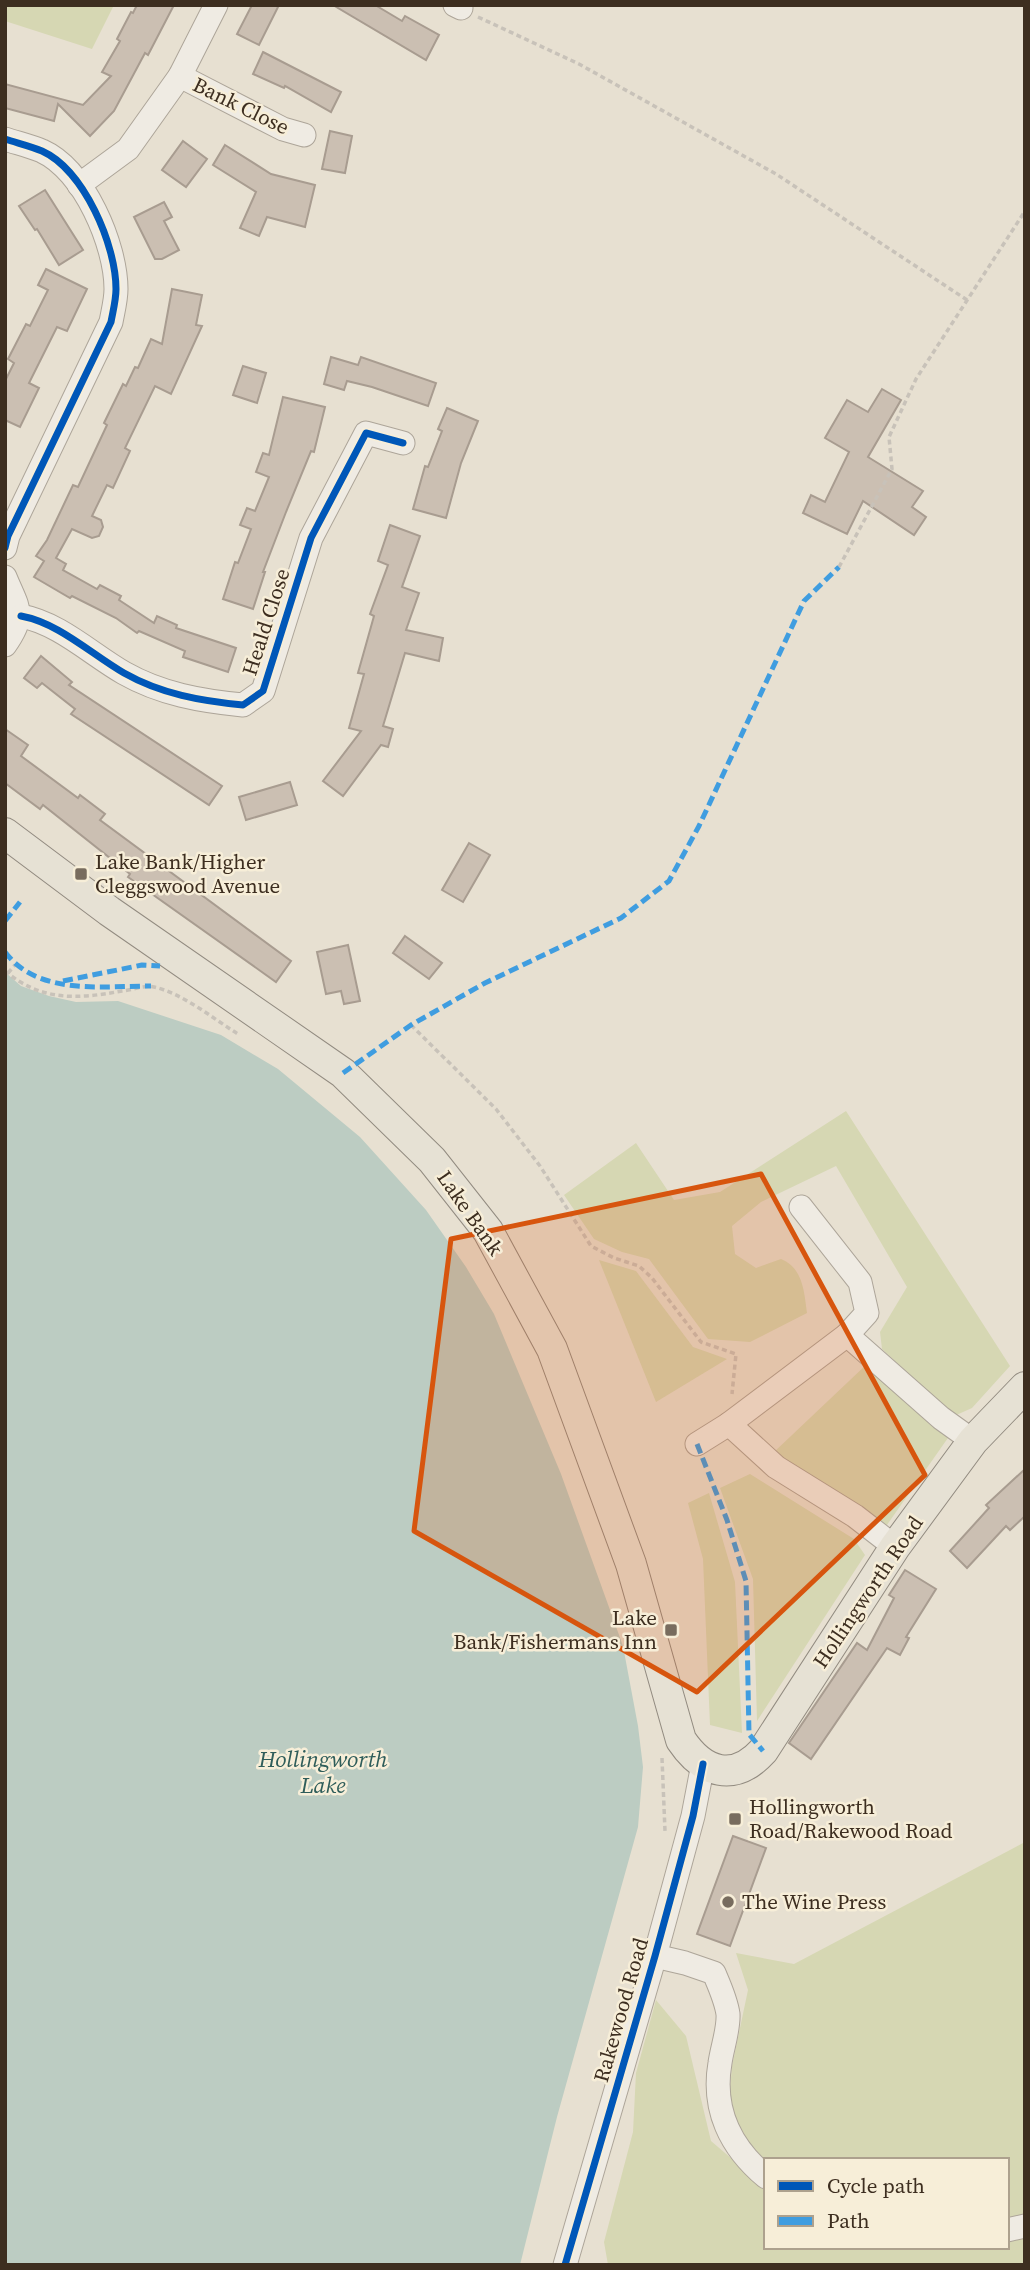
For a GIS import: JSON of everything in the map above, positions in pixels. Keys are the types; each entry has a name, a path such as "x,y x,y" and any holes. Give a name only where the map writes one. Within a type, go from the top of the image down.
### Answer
{"main road":[{"name":"Lake Bank","path":"5,834 108,911 342,1073 432,1160 488,1231 552,1349 631,1564 681,1740 690,1754 703,1764"},
{"name":"Hollingworth Road","path":"703,1764 724,1770 738,1769 751,1764 763,1751 895,1547 974,1441 1025,1387"}],"street":[{"path":"79,185 128,149 180,76 216,5"},
{"name":"Bank Close","path":"180,76 283,129 304,135"},
{"path":"5,139 43,151 61,164 79,185 101,223 113,258 116,290 111,322 5,548"},
{"name":"Heald Close","path":"21,616 39,620 153,688 205,702 243,705 263,691 312,538 366,433 403,443"},
{"path":"5,577 21,616 5,645"},
{"path":"696,1444 729,1424 847,1335 867,1313 860,1282 802,1207"},
{"path":"847,1335 941,1418 974,1441"},
{"path":"729,1424 776,1468 855,1516 895,1547"},
{"name":"Rakewood Road","path":"565,2265 655,1956 693,1816 703,1764"},
{"path":"655,1956 714,1973 723,1992 728,2016 717,2093 722,2116 747,2162 764,2175"}],"path":[{"path":"458,7 579,64 776,174 967,299"},
{"path":"839,567 892,468 889,437 916,379 1025,211"},
{"path":"15,965 6,972 30,988 68,997 82,998 150,986 173,993 243,1037"},
{"path":"411,1025 496,1109 540,1166 591,1247 639,1266 652,1278 701,1342 736,1354 729,1424"},
{"path":"661,1746 665,1832 679,1861"}],"highlighted area":[{"path":"761,1174 925,1475 697,1692 414,1531 451,1239"}],"green space":[{"path":"5,5 114,5 92,49 5,21"},
{"path":"846,1111 1010,1366 972,1408 954,1416 882,1349 880,1332 907,1287 836,1166 761,1202 732,1226 735,1254 756,1268 781,1259 788,1263 798,1274 805,1297 807,1313 750,1342 708,1339 649,1259 622,1252 594,1239 564,1195 636,1143 674,1200 720,1192"},
{"path":"599,1260 636,1271 693,1347 727,1359 656,1402"},
{"path":"867,1364 950,1435 882,1532 772,1454"},
{"path":"750,1474 854,1539 865,1555 757,1721 753,1579 720,1488"},
{"path":"709,1493 735,1582 742,1733 710,1725 703,1559 688,1503"},
{"path":"1025,1842 1025,2218 1009,2222 1009,2158 764,2158 764,2166 735,2128 729,2101 732,2066 748,1990 736,1953 794,1964"},
{"path":"656,2000 686,2036 711,2141 764,2186 764,2249 1009,2249 1009,2239 1025,2235 1025,2265 608,2265 604,2242 633,2132 636,2073"}],"water":[{"name":"Hollingworth Lake","path":"5,972 21,986 49,996 76,1002 118,1001 221,1035 278,1069 360,1137 426,1210 466,1267 494,1314 561,1474 623,1646 643,1767 638,1827 557,2117 520,2265 5,2265"}],"building":[{"path":"137,5 174,5 114,111 90,136 58,104 54,121 5,108 5,84 83,105 111,76 102,72"},
{"path":"252,5 279,5 259,45 237,34"},
{"path":"333,5 375,5 402,21 405,16 439,35 426,60"},
{"path":"263,52 341,92 331,112 285,86 284,88 253,74"},
{"path":"330,131 352,136 345,173 322,169"},
{"path":"183,141 207,159 186,187 162,170"},
{"path":"225,145 271,174 315,185 305,227 267,217 259,236 240,228 256,192 213,165"},
{"path":"45,190 83,250 59,265 19,206"},
{"path":"164,202 172,217 164,221 179,250 162,259 155,259 134,217"},
{"path":"46,269 87,289 67,331 57,327 29,383 39,388 20,427 5,420 5,381 14,363 8,359 26,324 30,326 48,290 38,285"},
{"path":"172,289 202,295 196,325 202,326 171,394 155,386 125,448 130,451 113,488 107,485 92,516 101,520 103,527 99,536 92,538 72,529 56,558 66,564 63,570 97,589 100,585 121,596 119,600 154,623 157,616 177,625 176,628 236,648 228,672 183,657 185,651 139,631 137,633 116,618 72,596 70,598 34,577 44,561 36,556 47,540 73,485 78,487 123,384 126,386 135,367 138,368 151,339 162,344"},
{"path":"331,357 358,365 361,357 436,383 428,406 347,381 344,390 324,384"},
{"path":"243,366 266,373 257,403 233,395"},
{"path":"882,389 901,400 868,457 923,491 912,507 926,517 914,535 863,501 847,534 803,513 811,495 825,502 849,452 825,438 847,400 868,412"},
{"path":"283,397 325,407 314,452 311,451 286,512 263,572 253,609 223,599 235,562 238,563 251,529 240,525 247,508 255,511 269,477 256,472 263,453 269,455"},
{"path":"447,408 478,421 461,463 446,518 413,509 425,466 428,467 442,431 438,429"},
{"path":"390,525 420,536 402,587 419,593 406,630 443,638 439,661 405,653 383,726 393,729 388,747 381,745 343,796 323,781 361,731 349,728 364,674 358,673 374,616 370,614 388,565 378,561"},
{"path":"41,656 72,682 69,685 222,786 209,805 71,714 75,709 42,683 37,688 24,678"},
{"path":"5,729 28,745 21,756 78,798 80,795 105,814 100,820 291,961 276,982 128,877 130,874 43,805 40,809 5,783"},
{"path":"290,782 297,805 246,820 239,797"},
{"path":"469,843 490,855 463,902 442,890"},
{"path":"405,936 442,963 429,979 393,953"},
{"path":"348,945 360,1001 344,1004 341,991 326,994 317,952"},
{"path":"1025,1469 1025,1516 1010,1530 1006,1526 967,1568 950,1551 989,1508 986,1505"},
{"path":"905,1570 936,1589 906,1637 909,1638 900,1655 887,1648 811,1759 789,1743 857,1643 867,1650 894,1598 889,1595"},
{"name":"The Wine Press","path":"733,1836 766,1848 730,1946 697,1934"}],"marked path":[{"path":"343,1073 411,1025 485,983 621,918 669,881 699,826 804,601 839,567"},
{"path":"5,921 20,902"},
{"path":"5,952 19,966 35,976 53,982 92,987 151,986"},
{"path":"63,981 142,965 160,966"},
{"path":"697,1444 727,1520 746,1581 749,1734 763,1751"}],"cycle path":[{"path":"5,139 42,151 71,174 84,191 104,231 115,271 116,289 111,322 8,536 5,548"},
{"path":"21,616 62,632 124,673 152,686 197,699 243,705 263,691 311,538 366,433 403,443"},
{"path":"565,2265 655,1956 693,1816 703,1764"}],"place":[{"name":"Lake Bank/Higher Cleggswood Avenue","path":"81,874"},
{"name":"Lake Bank/Fishermans Inn","path":"671,1630"},
{"name":"Hollingworth Road/Rakewood Road","path":"735,1819"},
{"name":"The Wine Press","path":"728,1902"}]}
